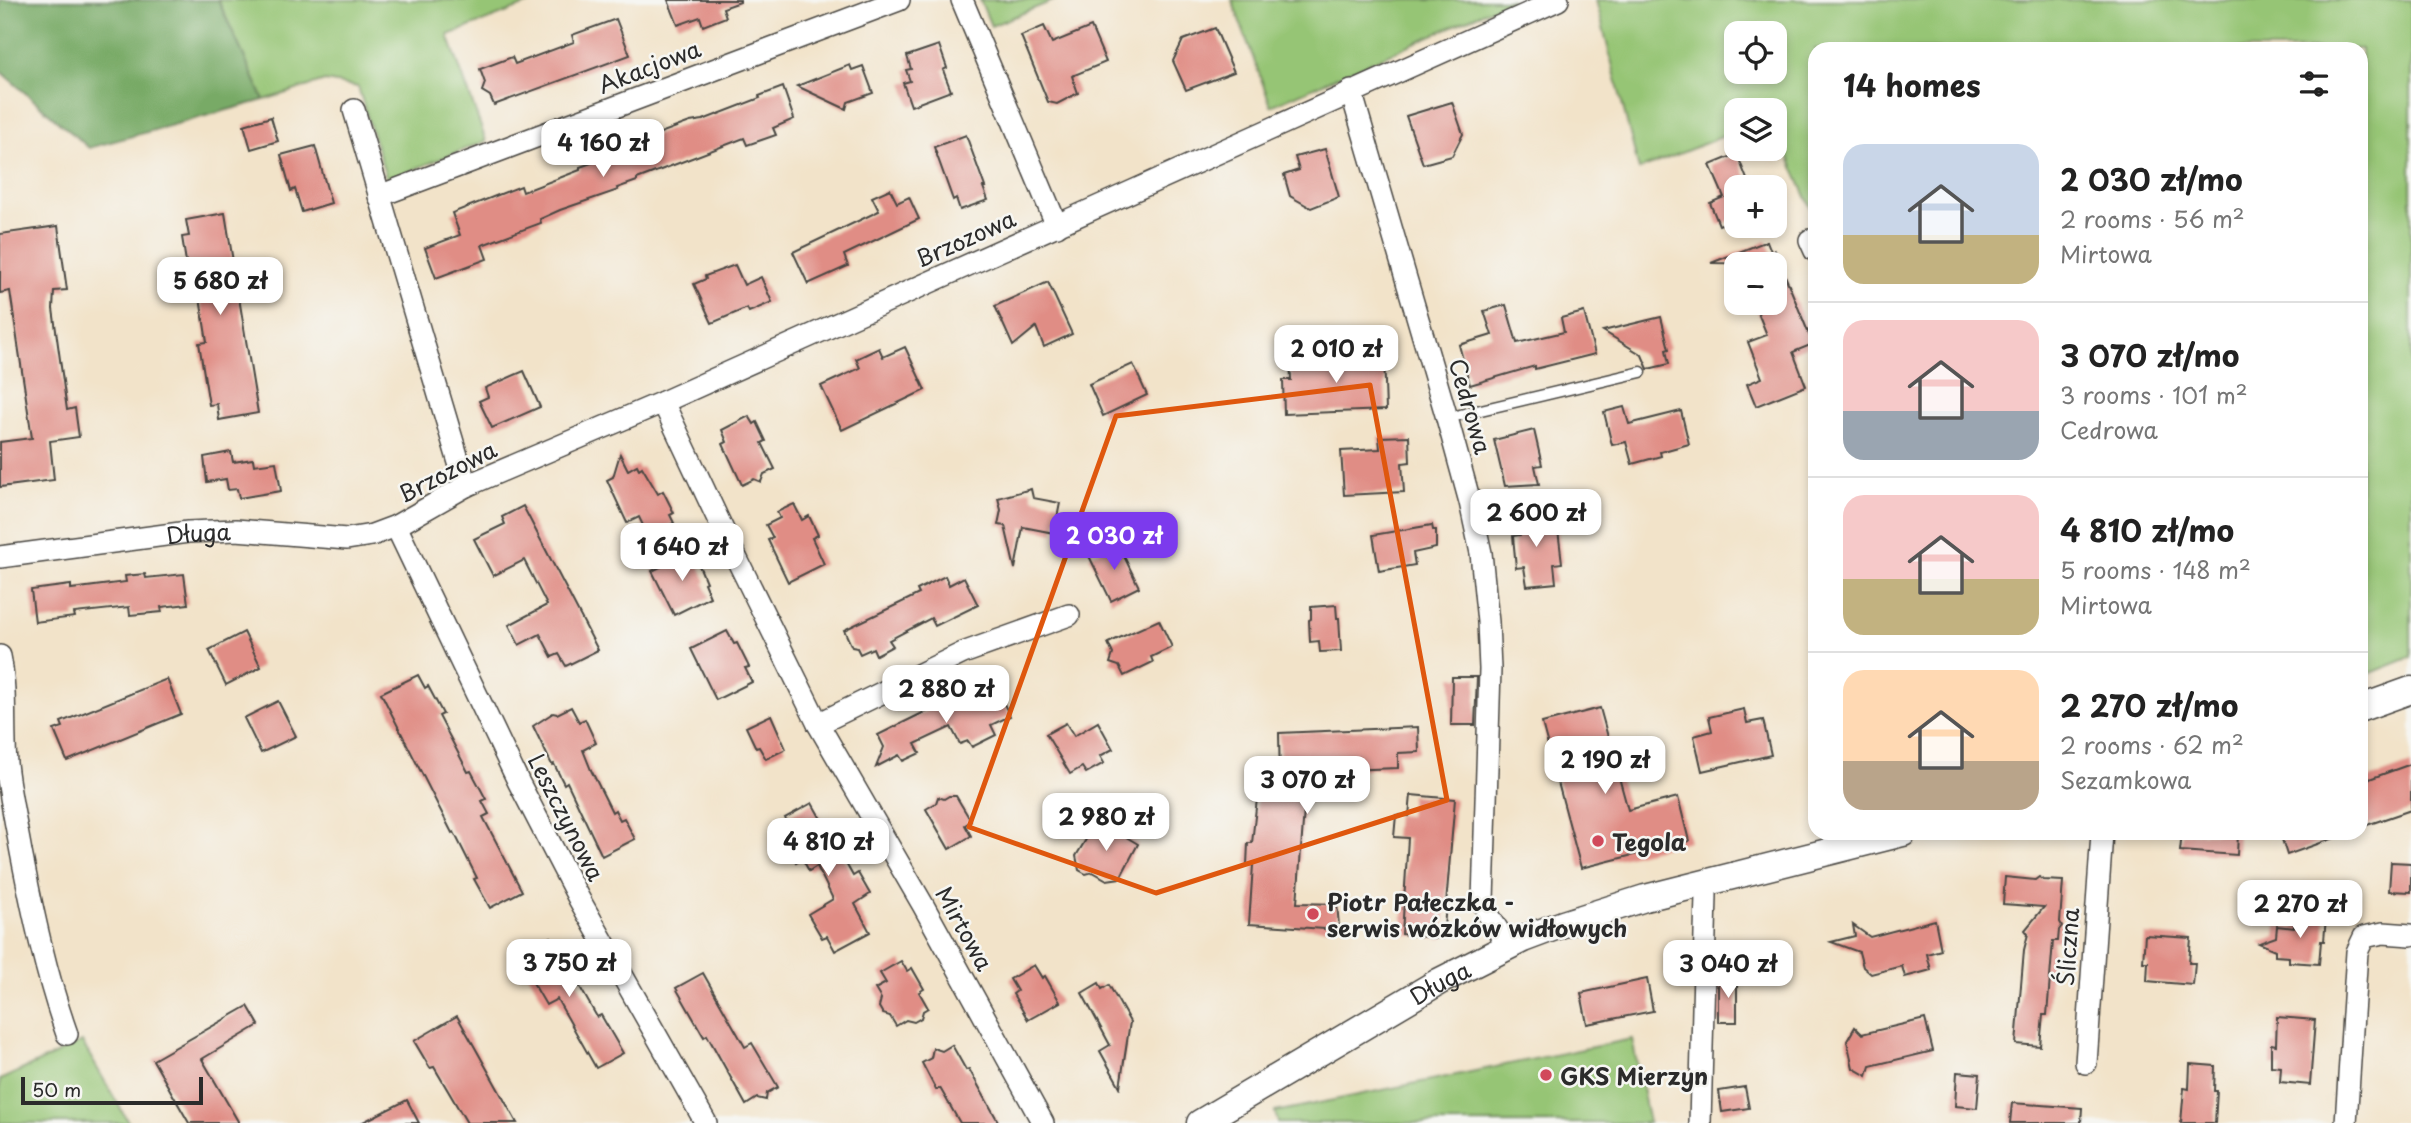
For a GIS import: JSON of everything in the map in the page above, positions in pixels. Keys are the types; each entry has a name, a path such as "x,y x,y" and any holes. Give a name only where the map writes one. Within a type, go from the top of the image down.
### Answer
{"street":[{"name":"Akacjowa","path":"379,196 899,0"},
{"path":"962,0 1057,226"},
{"name":"Brzozowa","path":"396,526 466,486 663,402 1558,0"},
{"name":"Cedrowa","path":"1351,91 1470,502 1486,591 1490,669 1483,901 1486,912 1500,930 1507,946"},
{"path":"354,110 466,486"},
{"name":"Mirtowa","path":"663,402 818,724 923,905 1043,1123"},
{"name":"Długa","path":"0,557 188,532 236,530 347,539 396,526"},
{"name":"Leszczynowa","path":"396,526 519,783 579,899 706,1123"},
{"path":"818,724 963,653 1069,615"},
{"path":"0,656 5,682 3,764 30,897 66,1034"},
{"path":"2368,705 2411,690"},
{"name":"Długa","path":"1200,1123 1440,981 1507,946 1591,914 1702,882 1874,840"},
{"name":"Śliczna","path":"2086,1063 2102,840"},
{"path":"1700,1123 1706,895 1702,882"},
{"path":"2346,1123 2357,952 2364,937 2383,933 2411,935"}],"lane":[{"path":"1447,418 1641,372"}],"highlighted area":[{"path":"1370,385 1447,800 1156,893 969,827 1116,416"}],"green space":[{"path":"0,0 218,0 264,100 89,148 0,71"},
{"path":"218,0 539,0 448,35 486,141 387,180 358,87 325,81 264,100"},
{"path":"980,0 1055,0 991,26"},
{"path":"1232,0 1512,0 1271,106"},
{"path":"1596,0 2411,0 2411,657 2368,674 2368,42 1808,42 1808,201 1787,153 1787,98 1724,98 1724,136 1639,170"},
{"name":"GKS Mierzyn","path":"1632,1039 1649,1123 1278,1123 1275,1112"},
{"path":"82,1042 129,1123 0,1123 0,1080"}],"building":[{"path":"668,0 740,2 723,8 726,17 703,26 700,17 678,25"},
{"path":"616,19 630,55 494,105 490,96 482,91 485,83 480,69 512,57 515,64 574,42 572,35"},
{"path":"1044,26 1052,43 1091,27 1106,62 1072,76 1078,93 1057,104 1048,102 1021,36"},
{"path":"1215,28 1234,72 1186,90 1173,61 1183,40"},
{"path":"939,45 947,68 943,70 951,91 911,106 903,83 910,81 906,70 911,69 907,56"},
{"path":"850,65 852,70 863,66 873,93 848,102 846,109 797,86"},
{"path":"783,87 794,119 773,128 776,135 747,145 744,138 637,179 617,188 618,190 560,210 540,219 541,223 482,245 487,259 436,278 425,248 460,235 452,213 521,186 523,192 580,170 580,167 603,159 602,157 653,139 652,136 703,120"},
{"path":"1452,102 1463,134 1452,156 1423,164 1406,116"},
{"path":"271,117 278,141 251,149 244,125"},
{"path":"966,135 988,200 960,210 956,198 953,200 934,147"},
{"path":"315,146 331,203 302,212 295,189 291,191 281,155"},
{"path":"1325,149 1339,197 1311,208 1290,196 1284,175 1299,170 1295,157"},
{"path":"1724,159 1740,161 1745,175 1724,175 1724,197 1710,165"},
{"path":"890,189 897,203 909,197 919,219 844,255 848,266 808,284 793,252 879,211 872,197"},
{"path":"1724,197 1724,223 1719,225 1710,203"},
{"path":"225,213 258,413 219,420 217,404 209,405 199,343 207,342 200,298 192,299 182,237 189,236 186,220"},
{"path":"58,226 67,290 54,291 53,309 67,410 75,408 79,437 50,441 54,480 0,487 0,442 32,438 10,291 0,293 0,234"},
{"path":"1767,241 1771,252 1739,252"},
{"path":"1724,258 1724,263 1711,263"},
{"path":"735,265 744,285 761,277 772,302 749,312 747,308 712,323 694,284 706,279 705,276"},
{"path":"1787,280 1808,332 1808,346 1793,352 1806,386 1756,406 1747,384 1762,378 1748,342 1767,335 1759,315 1787,315"},
{"path":"1048,282 1072,334 1044,347 1036,327 1013,346 995,306"},
{"path":"1506,305 1517,343 1564,332 1561,318 1584,312 1595,354 1535,369 1535,366 1470,385 1459,345 1492,335 1484,311"},
{"path":"1661,317 1669,349 1666,350 1669,364 1648,369 1642,355 1603,331"},
{"path":"905,347 925,390 842,430 821,386 860,368 856,359 879,348 883,357"},
{"path":"1384,355 1386,410 1284,414 1283,380 1291,380 1290,359"},
{"path":"1133,364 1147,395 1103,416 1089,384"},
{"path":"524,371 540,407 492,428 479,401 488,397 485,388"},
{"path":"1624,407 1629,424 1681,411 1689,444 1632,464 1626,442 1612,445 1604,412"},
{"path":"749,416 754,424 757,422 766,441 762,443 775,469 764,474 761,482 754,479 742,485 723,444 727,442 722,430"},
{"path":"1534,430 1542,465 1535,466 1539,484 1505,486 1494,440"},
{"path":"1409,436 1410,462 1402,463 1404,492 1344,495 1341,451 1380,449 1379,437"},
{"path":"231,452 233,462 253,459 254,465 276,462 281,491 239,498 237,489 228,490 226,479 207,482 204,457"},
{"path":"620,454 628,470 637,465 639,469 642,467 658,494 663,491 674,513 670,515 674,523 648,536 639,517 627,523 607,480 613,477"},
{"path":"1031,489 1033,498 1060,503 1054,533 1023,527 1015,569 1005,526 998,525 1001,510 998,498"},
{"path":"794,504 802,520 809,516 818,535 812,538 824,564 788,582 768,540 773,538 766,525 780,518 777,512"},
{"path":"523,506 598,650 566,666 559,654 552,657 540,634 519,645 509,625 547,605 524,560 493,576 474,539 505,524 502,517"},
{"path":"1536,508 1539,533 1558,530 1562,563 1554,564 1556,583 1527,586 1524,567 1516,568 1513,536 1520,535 1514,511"},
{"path":"1432,525 1433,530 1436,530 1436,548 1413,553 1415,565 1379,571 1373,535"},
{"path":"1117,542 1139,587 1111,601 1089,556"},
{"path":"689,553 692,559 695,557 710,597 674,615 652,571"},
{"path":"145,574 146,578 184,574 188,604 161,607 162,612 130,615 129,607 74,613 75,617 35,622 31,590 71,585 71,589 126,582 125,576"},
{"path":"945,576 949,585 964,577 978,605 935,626 931,618 889,640 893,646 876,655 873,648 860,654 857,648 852,647 844,630 919,594 917,590"},
{"path":"1336,605 1341,651 1320,652 1319,641 1310,642 1311,607"},
{"path":"1159,620 1172,647 1151,657 1153,662 1124,676 1119,666 1110,663 1113,654 1108,643"},
{"path":"727,631 734,644 737,643 749,667 745,668 752,682 716,700 691,649"},
{"path":"244,632 261,667 226,685 209,650"},
{"path":"418,675 425,688 428,686 443,714 439,716 468,772 471,771 486,799 482,801 489,814 483,817 522,891 490,908 454,832 452,833 381,693"},
{"path":"1452,677 1477,677 1475,725 1451,725"},
{"path":"167,679 181,714 67,761 54,730 63,727 61,722"},
{"path":"996,688 1010,716 991,725 996,735 972,747 968,741 960,744 951,727 915,744 920,753 903,761 899,755 876,767 884,747 878,735 957,696 960,704"},
{"path":"278,701 296,736 261,753 244,718"},
{"path":"571,707 579,722 585,719 596,743 583,750 591,770 612,812 615,810 620,820 624,818 635,839 602,856 567,782 564,784 554,764 552,765 533,726 553,713 557,714"},
{"path":"1600,708 1628,810 1678,797 1689,841 1581,868 1542,723"},
{"path":"1744,709 1747,723 1763,720 1771,755 1702,771 1694,736 1712,731 1709,717"},
{"path":"771,715 786,749 766,759 759,747 756,748 746,727"},
{"path":"1098,722 1113,749 1100,756 1104,763 1086,773 1082,767 1070,774 1046,734 1066,723 1074,736"},
{"path":"1418,727 1419,752 1398,753 1398,768 1319,771 1320,782 1306,783 1297,903 1337,904 1339,926 1325,929 1249,924 1253,865 1247,865 1248,843 1252,843 1259,781 1280,782 1279,733"},
{"path":"2411,764 2411,810 2368,825 2368,779"},
{"path":"1411,795 1455,799 1443,939 1402,934 1408,838 1394,837 1396,815 1409,816"},
{"path":"956,796 971,821 965,825 971,836 949,849 926,809 936,803 938,797 944,799"},
{"path":"812,803 853,876 858,873 870,894 855,904 870,932 835,951 827,936 822,938 808,914 833,899 817,866 809,871 802,858 796,862 779,832 790,827 785,818"},
{"path":"1106,825 1138,844 1120,878 1107,880 1093,872 1086,874 1079,870 1076,856 1093,828"},
{"path":"2181,840 2238,840 2237,855 2180,851"},
{"path":"2282,840 2329,840 2287,855"},
{"path":"2391,862 2411,863 2411,892 2389,891"},
{"path":"2005,877 2035,880 2039,877 2043,880 2063,881 2062,926 2058,941 2053,941 2047,1015 2043,1015 2040,1046 2016,1044 2024,950 2028,934 2025,930 2044,907 2003,904"},
{"path":"2295,915 2326,917 2319,964 2289,962 2289,957 2275,956 2275,950 2259,943 2276,937 2277,926 2294,928"},
{"path":"1935,920 1941,950 1927,954 1931,970 1905,977 1902,966 1871,974 1863,967 1859,952 1831,942 1855,936 1853,925 1870,937"},
{"path":"2145,935 2191,938 2189,963 2195,963 2193,985 2147,981 2148,962 2143,962"},
{"path":"551,937 558,950 563,947 576,971 572,973 597,1017 601,1015 623,1053 596,1068 557,999 546,1005 517,955"},
{"path":"901,961 907,971 912,968 924,989 919,992 928,1008 923,1011 921,1018 914,1022 906,1020 896,1026 890,1016 883,1014 879,1007 881,999 875,989 886,983 880,973"},
{"path":"1034,965 1042,978 1045,976 1060,1002 1028,1020 1013,994 1017,991 1010,979"},
{"path":"703,973 745,1047 752,1043 778,1087 767,1093 766,1100 757,1098 746,1105 707,1035 704,1037 676,988"},
{"path":"1647,979 1653,1011 1587,1024 1581,993"},
{"path":"1718,979 1737,979 1737,1022 1718,1022"},
{"path":"1099,983 1102,989 1109,985 1130,1022 1120,1087 1100,1051 1110,1045 1082,993"},
{"path":"248,1006 259,1025 202,1059 239,1123 189,1123 153,1060"},
{"path":"457,1016 517,1123 467,1123 434,1067 430,1068 414,1041"},
{"path":"2277,1017 2315,1020 2310,1085 2280,1082 2281,1067 2271,1066 2271,1044 2276,1045"},
{"path":"1925,1019 1933,1051 1870,1066 1867,1076 1853,1068 1847,1041 1855,1027 1862,1034"},
{"path":"952,1045 966,1070 969,1069 999,1123 960,1123 940,1088 936,1090 922,1063 931,1058 933,1048 942,1051"},
{"path":"2190,1064 2215,1066 2215,1123 2181,1123 2184,1088 2189,1089"},
{"path":"1957,1072 1980,1074 1977,1108 1955,1106"},
{"path":"1745,1087 1749,1108 1722,1112 1719,1091"},
{"path":"407,1100 419,1123 361,1123"},
{"path":"2012,1103 2082,1108 2081,1123 2010,1123"}],"place":[{"name":"Tegola","path":"1598,841"},
{"name":"Piotr Pałeczka - serwis wózków widłowych","path":"1313,914"},
{"name":"GKS Mierzyn","path":"1546,1075"}]}
